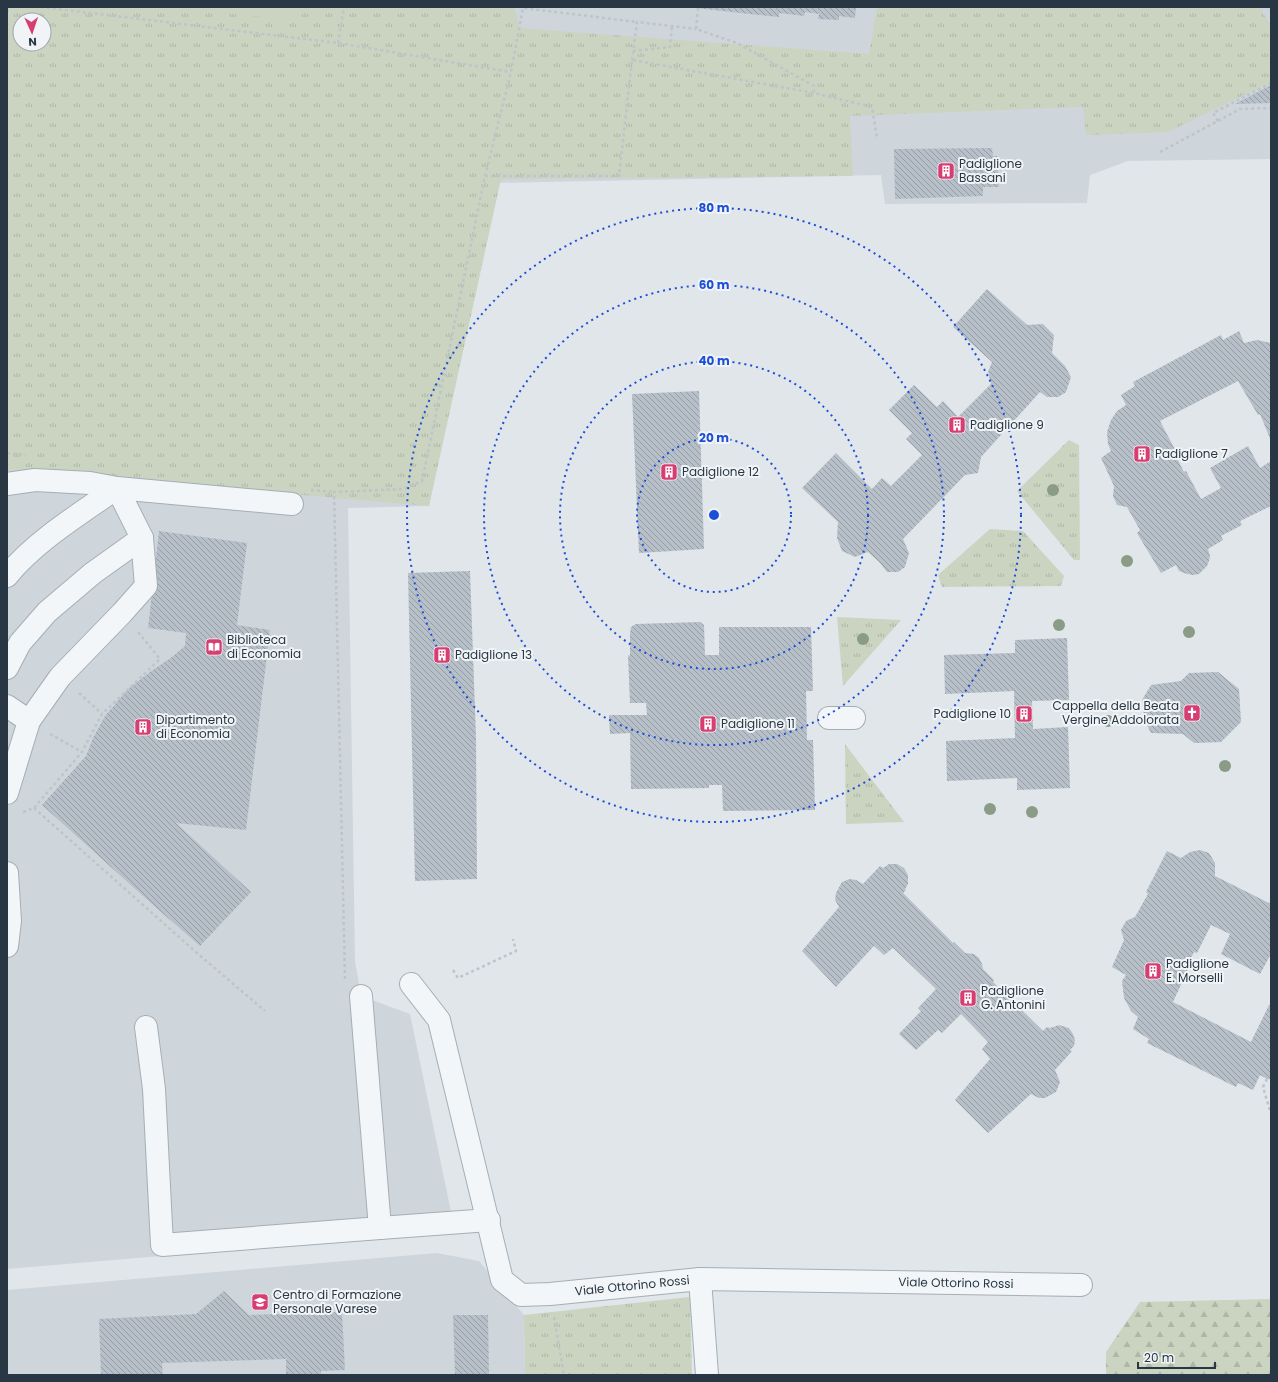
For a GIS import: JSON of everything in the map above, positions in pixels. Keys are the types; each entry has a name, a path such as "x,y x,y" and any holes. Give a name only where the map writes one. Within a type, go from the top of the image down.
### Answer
{"street":[{"path":"7,484 35,480 90,483 116,488 292,504"},
{"path":"7,793 29,722 60,677 146,586 142,538 116,488"},
{"path":"7,576 18,562 61,527 116,488"},
{"path":"7,668 14,638 93,573 142,538"},
{"path":"7,706 29,722"},
{"path":"829,718 854,718"},
{"path":"7,873 10,921 7,946"},
{"name":"Viale Ottorino Rossi","path":"411,984 439,1020 489,1220 502,1280 521,1295 550,1294 700,1279 1081,1286"},
{"path":"353,989 380,1228"},
{"path":"146,1028 154,1089 162,1245 489,1220"},
{"path":"700,1279 707,1375"}],"path":[{"path":"7,12 9,7"},
{"path":"41,7 338,43 511,72"},
{"path":"338,43 344,7"},
{"path":"353,989 334,492 402,489 422,481 485,176 511,72 523,8 696,28 737,43 814,86 814,93"},
{"path":"696,28 698,8"},
{"path":"485,176 619,176 637,22"},
{"path":"634,52 670,46 672,25"},
{"path":"632,60 814,93 872,106 877,138"},
{"path":"1218,121 1213,113 1271,83"},
{"path":"1160,152 1240,109 1271,108"},
{"path":"20,813 34,808 82,752 102,714 160,659 122,613"},
{"path":"60,677 102,714"},
{"path":"29,722 82,752"},
{"path":"34,808 197,953 265,1011"},
{"path":"453,970 458,978 516,951 513,939"},
{"path":"1267,1079 1262,1086 1271,1114"},
{"path":"550,1294 564,1375"}],"shaded area":[{"path":"7,7 1271,7 1271,159 1128,161 1090,175 1087,203 885,204 881,175 491,183 429,506 348,508 355,961 361,996 410,1014 455,1231 7,1269"},
{"name":"Centro di Formazione Personale Varese","path":"437,1253 479,1261 524,1315 525,1375 7,1375 7,1290"}],"green space":[{"path":"9,7 514,7 520,28 869,54 877,7 1259,7 1271,25 1271,82 1168,132 1086,135 1083,107 850,116 853,176 501,179 429,506 7,470 7,12"},
{"path":"171,7 320,7 288,20"},
{"path":"1069,440 1079,445 1080,560 1074,560 1017,491"},
{"path":"990,529 1023,531 1064,576 1061,586 942,587 938,575"},
{"path":"837,617 901,620 843,686"},
{"path":"845,744 904,822 846,824"},
{"path":"690,1297 692,1375 525,1375 524,1315"},
{"path":"1271,1299 1271,1375 1106,1375 1106,1352 1140,1302"}],"building":[{"path":"695,7 856,7 855,18 839,16 839,20 818,19 819,14 805,12 804,16 779,13 779,17"},
{"path":"1271,85 1271,103 1235,104"},
{"name":"Padiglione Bassani","path":"992,148 993,156 997,156 999,187 983,187 983,196 895,199 894,149"},
{"name":"Padiglione 9","path":"987,289 1027,325 1043,324 1054,335 1052,353 1065,366 1071,377 1066,392 1058,397 1047,397 1040,392 981,457 978,473 965,475 903,539 909,553 905,567 898,572 887,572 868,552 855,557 842,551 837,538 838,522 802,488 836,453 872,489 882,478 891,486 922,455 906,439 912,433 889,410 914,385 937,407 943,401 958,417 991,384 988,372 992,362 953,327"},
{"name":"Padiglione 7","path":"1239,331 1244,343 1257,340 1271,343 1271,441 1260,414 1258,415 1238,381 1160,421 1179,457 1177,458 1184,472 1186,471 1201,499 1221,488 1210,468 1248,446 1260,468 1271,461 1271,506 1240,521 1242,525 1221,536 1223,540 1208,549 1210,556 1209,561 1207,566 1199,574 1193,575 1179,571 1176,565 1161,573 1137,533 1140,530 1127,507 1117,505 1113,496 1114,486 1101,458 1111,451 1108,444 1107,432 1111,420 1117,411 1126,405 1121,395 1135,386 1133,382 1221,335 1223,340"},
{"name":"Padiglione 12","path":"699,391 704,549 639,553 632,394"},
{"path":"159,531 247,543 237,625 270,630 246,830 176,823 251,892 200,946 42,805 86,756 93,738 105,716 128,689 185,646 186,633 148,628"},
{"name":"Padiglione 13","path":"470,571 476,738 477,879 415,881 408,573"},
{"name":"Padiglione 11","path":"700,622 704,625 705,655 719,655 719,627 811,627 813,691 806,691 807,740 813,740 815,810 723,811 722,785 709,785 709,788 631,789 630,733 610,734 609,715 647,715 646,703 630,703 628,655 630,656 631,627 636,624"},
{"name":"Padiglione 10","path":"1067,638 1069,700 1032,701 1033,729 1068,727 1070,788 1017,790 1017,778 947,781 946,741 1015,738 1014,691 945,694 944,655 1015,653 1015,640"},
{"name":"Cappella della Beata Vergine Addolorata","path":"1218,672 1239,689 1241,722 1221,742 1194,743 1183,734 1151,733 1144,719 1142,700 1151,685 1181,681 1189,673"},
{"name":"Padiglione E. Morselli","path":"1200,850 1209,853 1215,863 1215,876 1271,904 1271,954 1260,974 1221,954 1230,934 1211,925 1197,953 1194,952 1188,964 1190,965 1173,1002 1251,1042 1269,1005 1271,1006 1271,1079 1267,1079 1260,1075 1253,1090 1238,1083 1236,1087 1147,1043 1149,1039 1133,1029 1138,1017 1131,1011 1124,998 1122,981 1126,975 1112,967 1124,940 1121,930 1126,921 1135,917 1148,894 1146,892 1167,851 1181,858 1190,852"},
{"name":"Padiglione G. Antonini","path":"889,864 897,864 904,868 908,875 908,884 903,893 953,943 954,942 965,953 974,954 979,958 983,969 994,980 993,982 1043,1031 1047,1027 1050,1028 1059,1025 1069,1028 1073,1034 1075,1040 1074,1046 1070,1050 1072,1051 1055,1070 1060,1082 1056,1092 1045,1098 1039,1098 1031,1094 988,1133 955,1100 990,1059 982,1049 988,1042 961,1014 942,1033 938,1030 916,1050 899,1034 921,1011 918,1008 936,989 893,948 884,955 874,946 836,987 802,951 839,907 835,900 836,893 842,882 850,879 856,880 863,884 880,866 883,868"},
{"path":"224,1291 249,1315 342,1312 345,1370 321,1371 321,1375 286,1375 286,1359 162,1363 163,1375 101,1375 99,1319 196,1314"},
{"path":"453,1315 488,1315 489,1375 455,1375"}],"place":[{"name":"Padiglione Bassani","path":"946,171"},
{"name":"Padiglione 9","path":"957,425"},
{"name":"Padiglione 7","path":"1142,454"},
{"name":"Padiglione 12","path":"669,472"},
{"name":"Biblioteca di Economia","path":"214,647"},
{"name":"Padiglione 13","path":"442,655"},
{"name":"Cappella della Beata Vergine Addolorata","path":"1192,713"},
{"name":"Padiglione 10","path":"1024,714"},
{"name":"Padiglione 11","path":"708,724"},
{"name":"Dipartimento di Economia","path":"143,727"},
{"name":"Padiglione E. Morselli","path":"1153,971"},
{"name":"Padiglione G. Antonini","path":"968,998"},
{"name":"Centro di Formazione Personale Varese","path":"260,1302"}]}
